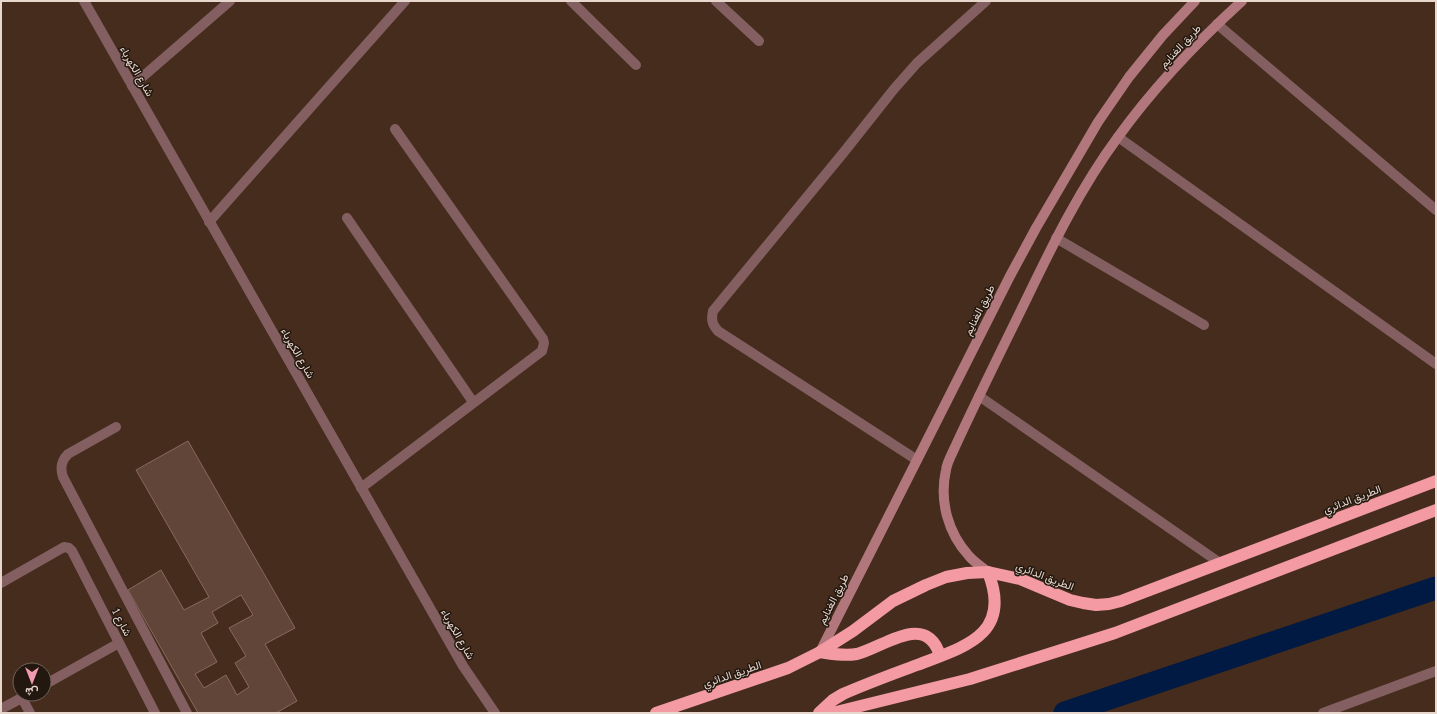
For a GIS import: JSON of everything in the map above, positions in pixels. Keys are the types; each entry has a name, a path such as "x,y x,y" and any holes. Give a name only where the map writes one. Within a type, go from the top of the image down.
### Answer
{"highway":[{"name":"الطريق الدائري","path":"656,713 788,668 820,652 853,631 893,601 946,577 967,573 988,572 1020,579 1070,600 1096,605 1109,604 1121,601 1436,481"},
{"path":"832,713 970,679 1114,633 1436,510"},
{"path":"819,713 832,700 843,694 940,656 972,642 982,634 994,611 995,598 993,585 988,572"},
{"path":"820,652 832,654 855,654 867,651 905,634 913,633 920,634 934,642 938,648 940,656"}],"main road":[{"name":"طريق الغنايم","path":"820,652 1010,276 1036,228 1098,122 1128,77 1163,35 1195,1"},
{"name":"طريق الغنايم","path":"988,572 970,557 955,538 946,516 943,492 946,469 979,396 1056,238 1086,186 1118,137 1183,59 1242,1"}],"street":[{"name":"شارع الكهرباء","path":"84,1 463,666 495,713"},
{"path":"132,86 230,1"},
{"path":"209,222 405,1"},
{"path":"571,1 636,65"},
{"path":"716,1 759,41"},
{"path":"917,460 718,331 713,326 713,311 894,89 917,63 986,1"},
{"path":"1217,24 1436,210"},
{"path":"361,488 542,351 544,343 543,339 395,128"},
{"path":"1118,137 1436,364"},
{"path":"347,218 473,402"},
{"path":"1056,238 1204,325"},
{"path":"979,396 1220,563"},
{"path":"116,427 68,454 64,459 61,471 187,713"},
{"name":"شارع 1","path":"1,583 64,546 72,550 155,713"},
{"path":"52,681 120,643"},
{"path":"1323,713 1436,671"},
{"path":"1,710 15,702"},
{"path":"27,702 30,713"}],"building":[{"path":"188,441 295,628 265,644 297,701 276,713 198,713 128,590 161,570 184,610 209,597 136,470","holes":["241,595 253,615 229,628 246,656 235,663 249,687 237,695 226,675 204,688 195,674 217,662 201,633 218,623 212,612"]}],"waterway":[{"path":"1065,713 1436,588"}]}
